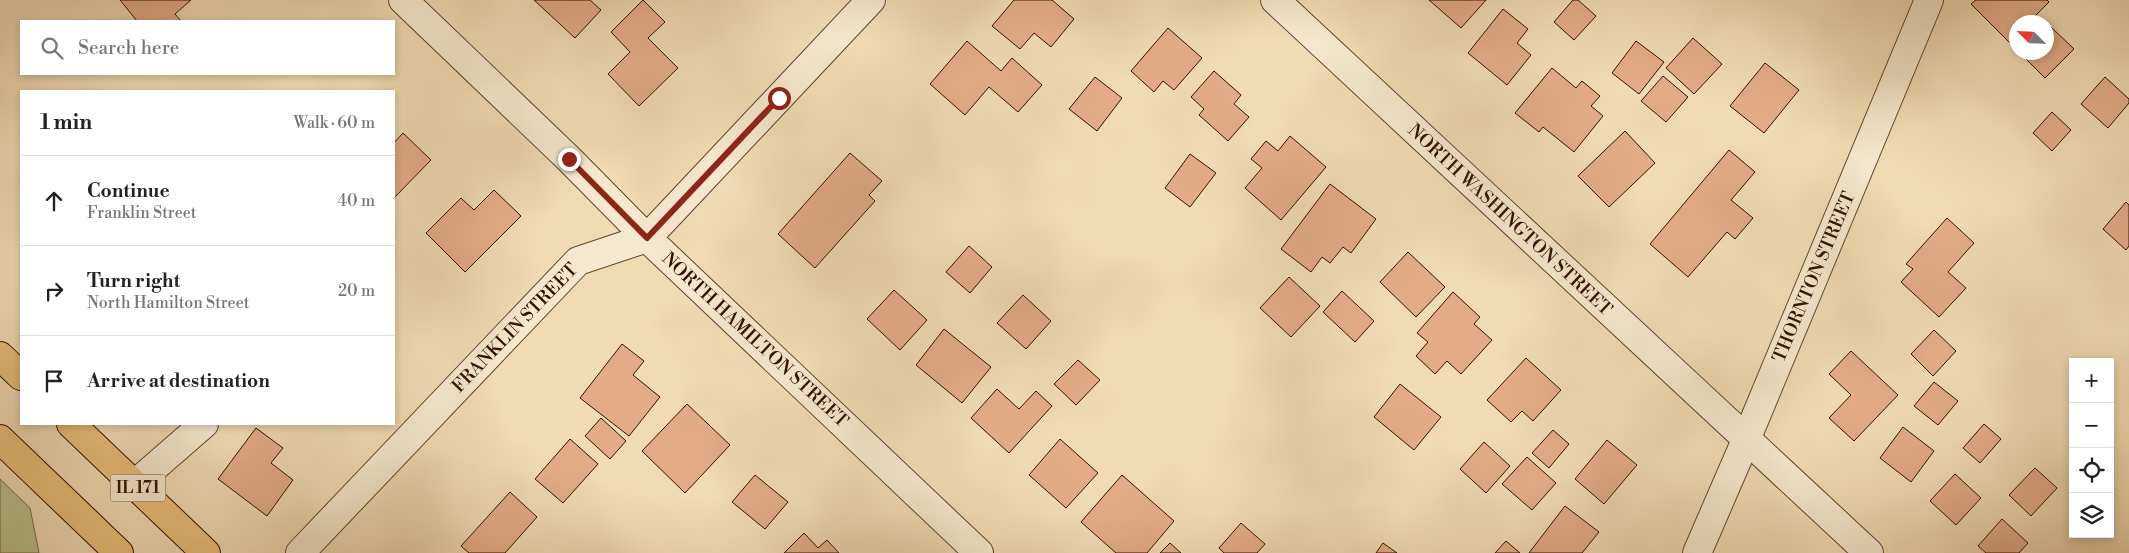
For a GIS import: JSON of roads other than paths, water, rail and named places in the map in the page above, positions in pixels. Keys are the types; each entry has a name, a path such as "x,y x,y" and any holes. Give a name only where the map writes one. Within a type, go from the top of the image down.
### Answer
{"main road":[{"path":"0,356 20,375"},
{"name":"IL 171","path":"72,425 206,553"},
{"path":"0,439 118,553"}],"street":[{"name":"NORTH HAMILTON STREET","path":"403,0 569,159 647,238 979,553"},
{"name":"FRANKLIN STREET","path":"300,553 578,261 647,238 871,0"},
{"name":"NORTH WASHINGTON STREET","path":"1275,0 1869,553"},
{"name":"THORNTON STREET","path":"1697,553 1929,0"},
{"path":"134,484 203,425"}]}
